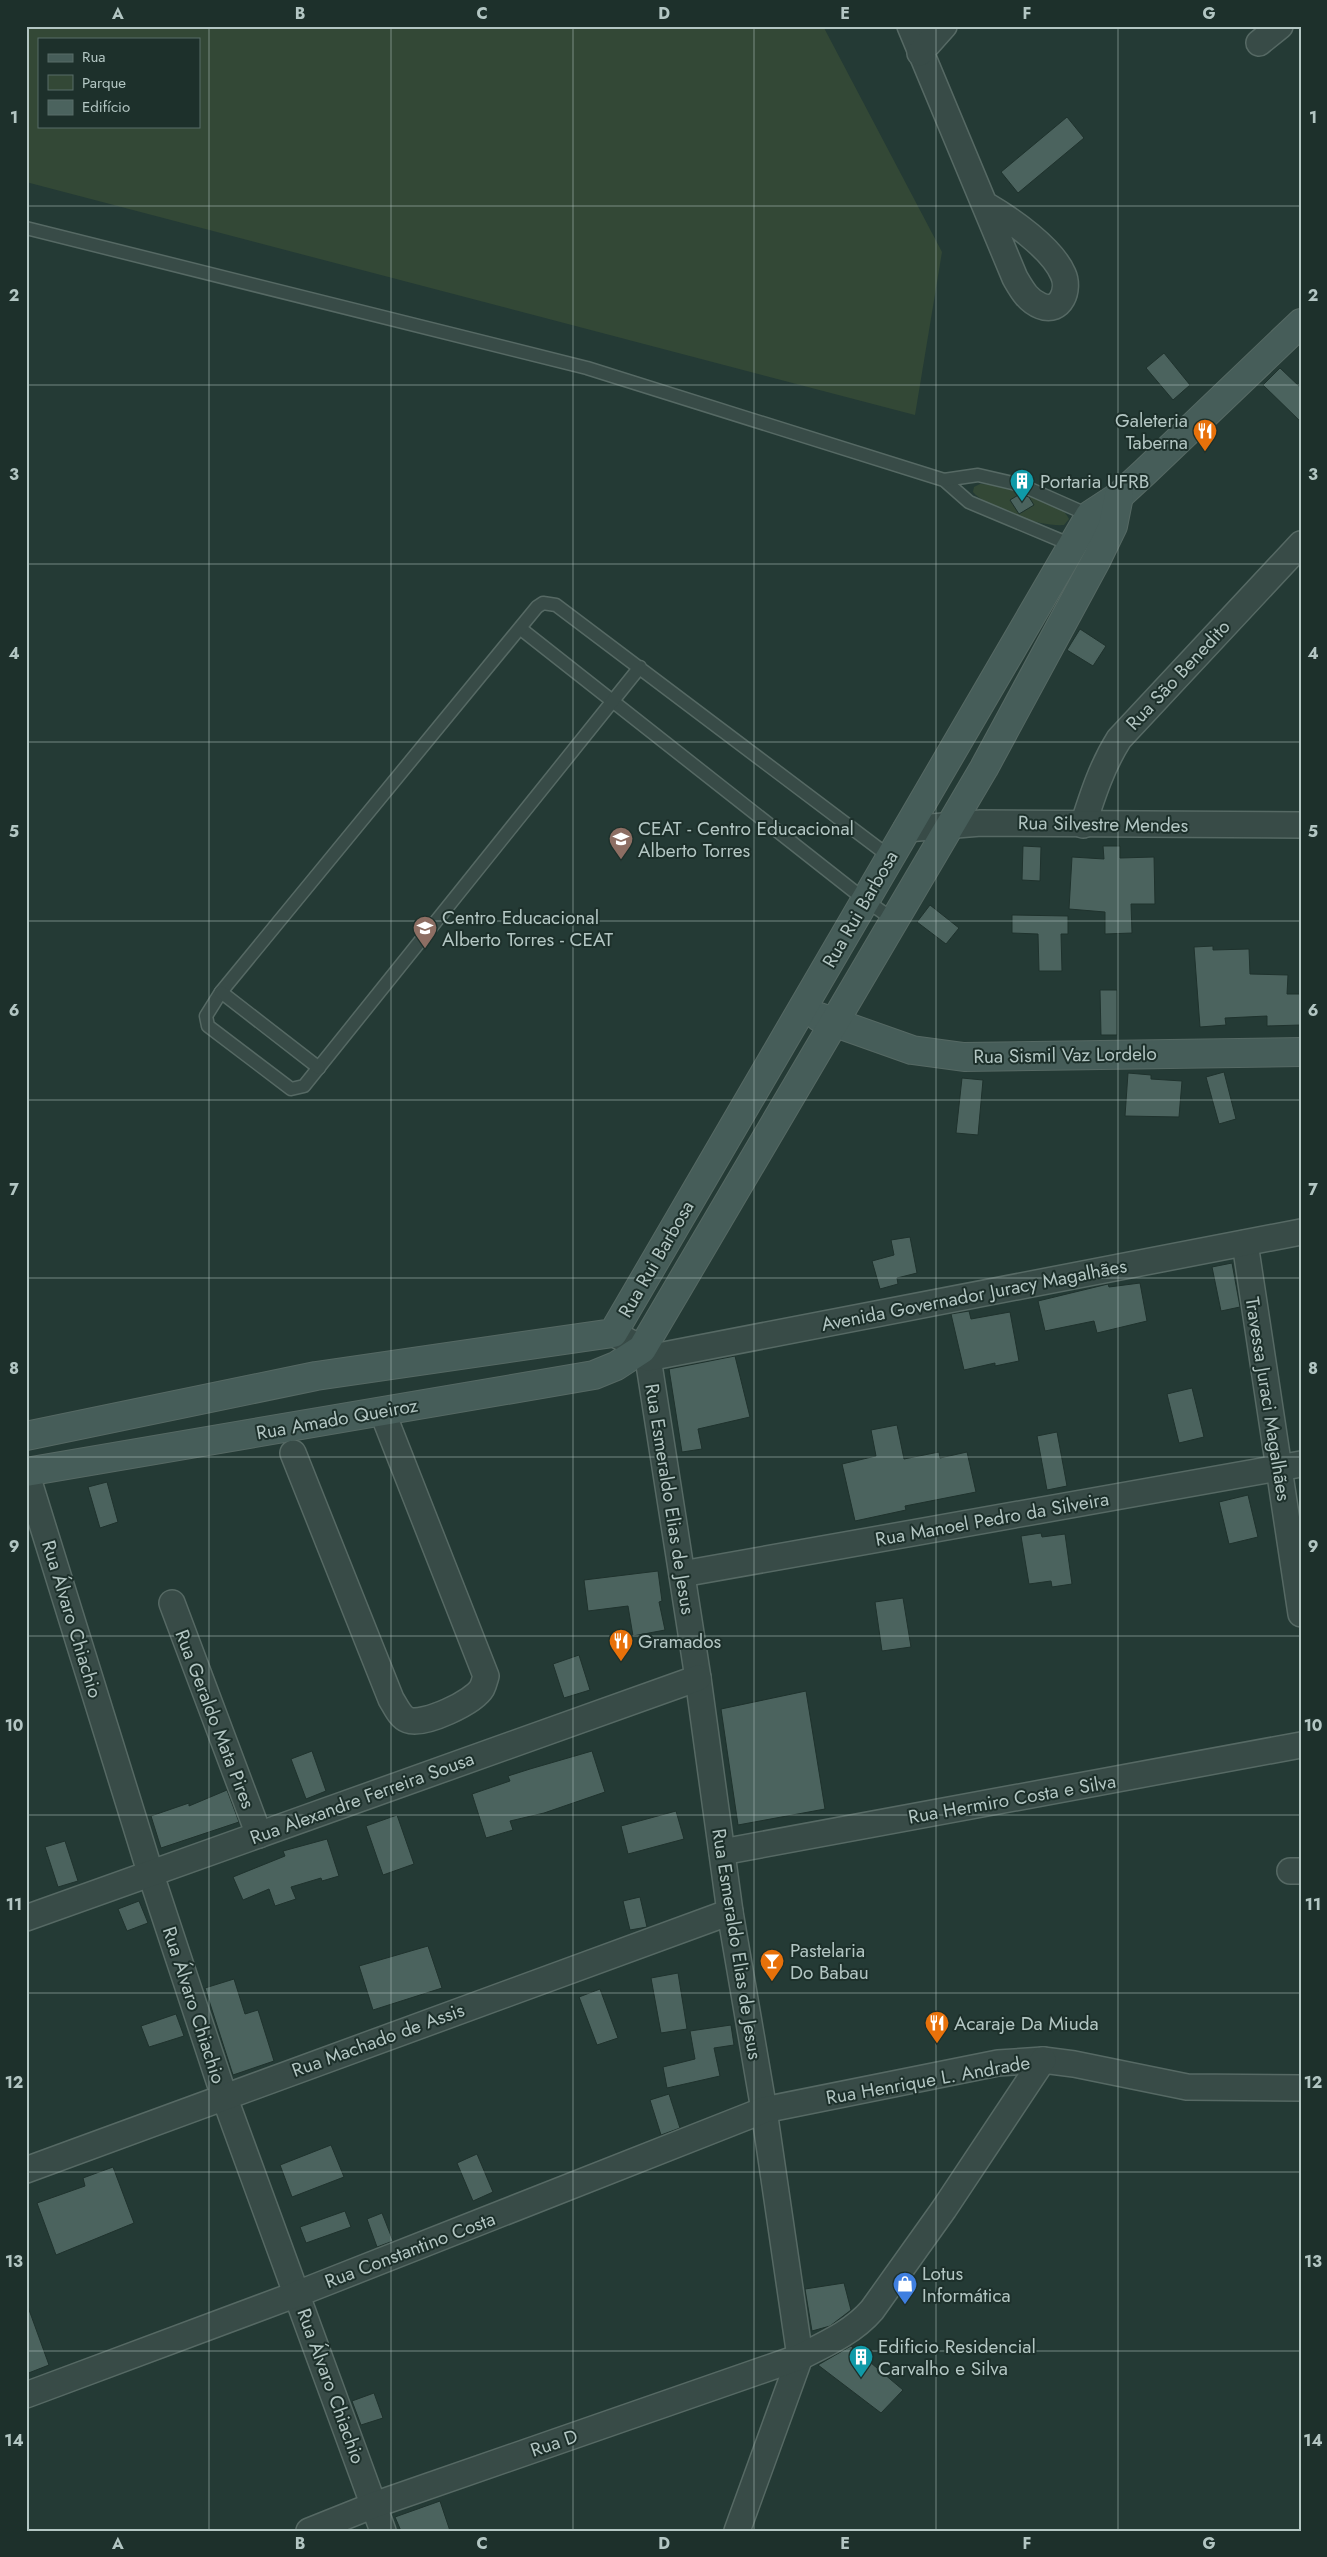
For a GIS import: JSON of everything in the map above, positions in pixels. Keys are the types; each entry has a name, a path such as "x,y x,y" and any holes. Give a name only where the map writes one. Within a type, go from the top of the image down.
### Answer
{"street":[{"path":"910,26 986,205"},
{"path":"920,53 944,26"},
{"path":"1259,43 1280,26"},
{"name":"Rua Rui Barbosa","path":"613,1333 1073,546 1102,521 1119,496 1301,323"},
{"name":"Rua Rui Barbosa","path":"645,1353 951,824 1097,559 1102,521"},
{"name":"Rua São Benedito","path":"1083,825 1096,785 1108,757 1119,738 1301,544"},
{"name":"Rua Silvestre Mendes","path":"906,829 951,824 1301,826"},
{"name":"Rua Sismil Vaz Lordelo","path":"802,1009 834,1024 912,1050 964,1057 1301,1052"},
{"name":"Avenida Governador Juracy Magalhães","path":"645,1353 1301,1232"},
{"name":"Travessa Juraci Magalhães","path":"1245,1243 1290,1466 1301,1614"},
{"path":"26,1436 316,1376 613,1333 645,1353"},
{"name":"Rua Amado Queiroz","path":"26,1472 594,1375 645,1353"},
{"name":"Rua Esmeraldo Elias de Jesus","path":"645,1353 682,1574 730,1912 764,2110 800,2358 737,2531"},
{"path":"293,1452 391,1700 402,1717 411,1721 420,1720 459,1707 482,1687 486,1676 382,1411"},
{"name":"Rua Manoel Pedro da Silveira","path":"682,1574 1290,1466"},
{"name":"Rua Álvaro Chiachio","path":"26,1472 150,1875 224,2096 383,2531"},
{"name":"Rua Geraldo Mata Pires","path":"172,1603 259,1835"},
{"name":"Rua Alexandre Ferreira Sousa","path":"26,1918 698,1678"},
{"name":"Rua Hermiro Costa e Silva","path":"722,1852 1301,1745"},
{"name":"Rua Machado de Assis","path":"26,2170 730,1912"},
{"name":"Rua Henrique L. Andrade","path":"764,2110 989,2065 1043,2060 1074,2064 1187,2087 1301,2088"},
{"name":"Rua D","path":"309,2531 374,2506 800,2358 845,2334 872,2310 944,2209 1043,2060"},
{"name":"Rua Constantino Costa","path":"26,2395 297,2294 764,2110"}],"lane":[{"path":"26,228 587,368 944,480 969,502 1073,546 1097,559"},
{"path":"944,480 978,475 1021,485 1102,521"},
{"path":"640,667 304,1086 292,1089 208,1026 206,1016 221,992 521,629 537,607 543,603 556,605 640,667 890,857"},
{"path":"521,629 865,900 894,920"},
{"path":"221,992 319,1068"}],"green space":[{"path":"26,26 823,26 942,252 915,415 26,182"},
{"path":"980,484 1030,492 1053,503 1063,510 1069,519 1064,525 1054,525 1029,520 1003,511 981,499 973,492 974,487"}],"building":[{"path":"1067,117 1084,138 1018,193 1001,172"},
{"path":"1164,353 1190,385 1173,400 1146,368"},
{"path":"1280,368 1301,388 1301,422 1263,385"},
{"name":"Portaria UFRB","path":"1020,494 1029,497 1034,505 1019,514 1010,500"},
{"path":"1080,629 1106,646 1093,666 1067,650"},
{"path":"1023,846 1041,847 1040,881 1022,880"},
{"path":"1103,846 1120,846 1120,858 1154,857 1155,904 1131,904 1132,933 1105,934 1105,912 1069,909 1072,857 1104,859"},
{"path":"930,905 959,928 946,944 917,922"},
{"path":"1012,915 1068,916 1068,934 1061,934 1062,971 1039,971 1038,934 1012,933"},
{"path":"1213,946 1213,950 1249,949 1250,974 1288,975 1287,994 1301,994 1301,1025 1267,1026 1267,1016 1225,1018 1226,1025 1200,1027 1194,947"},
{"path":"1100,990 1117,990 1117,1035 1101,1035"},
{"path":"1224,1072 1236,1119 1219,1124 1206,1077"},
{"path":"1128,1073 1151,1075 1151,1079 1182,1081 1179,1117 1125,1116"},
{"path":"962,1078 983,1080 978,1135 956,1133"},
{"path":"910,1237 917,1273 897,1278 898,1284 880,1289 872,1261 894,1255 891,1240"},
{"path":"1232,1263 1240,1307 1221,1311 1212,1267"},
{"path":"1140,1283 1147,1321 1097,1333 1094,1321 1045,1331 1038,1301 1108,1284 1109,1287"},
{"path":"969,1311 971,1319 1010,1312 1019,1361 995,1366 995,1363 964,1370 951,1314"},
{"path":"735,1356 750,1417 698,1429 702,1449 682,1452 669,1369"},
{"path":"1192,1388 1204,1437 1179,1443 1167,1394"},
{"path":"897,1425 904,1459 939,1452 940,1458 967,1452 976,1492 905,1506 906,1510 855,1521 842,1464 876,1456 871,1430"},
{"path":"1057,1432 1067,1486 1047,1490 1037,1436"},
{"path":"107,1482 118,1522 100,1528 88,1487"},
{"path":"1248,1495 1258,1537 1229,1544 1219,1502"},
{"path":"1041,1533 1042,1537 1065,1534 1072,1584 1052,1587 1051,1581 1029,1584 1021,1536"},
{"path":"658,1571 662,1601 659,1602 665,1630 633,1636 628,1606 588,1611 584,1580"},
{"path":"903,1598 911,1647 882,1651 875,1602"},
{"path":"579,1655 590,1690 564,1698 553,1664"},
{"path":"806,1691 825,1809 738,1825 721,1709"},
{"path":"312,1751 326,1791 306,1799 291,1759"},
{"path":"592,1751 605,1792 544,1813 510,1821 513,1830 486,1838 472,1794 510,1781 508,1776"},
{"path":"227,1790 239,1822 161,1848 151,1816 189,1803 189,1806"},
{"path":"676,1811 684,1839 628,1854 621,1826"},
{"path":"397,1815 414,1864 383,1875 366,1826"},
{"path":"327,1839 339,1876 322,1881 321,1878 291,1887 296,1899 275,1906 269,1889 243,1900 233,1877 285,1856 283,1851"},
{"path":"65,1841 78,1881 58,1887 45,1847"},
{"path":"640,1897 647,1927 630,1930 623,1901"},
{"path":"139,1901 148,1923 127,1931 118,1909"},
{"path":"428,1946 442,1988 373,2010 359,1966"},
{"path":"678,1973 687,2029 661,2033 651,1978"},
{"path":"234,1979 245,2014 258,2010 274,2061 233,2075 205,1988"},
{"path":"600,1989 618,2038 597,2045 579,1997"},
{"path":"176,2014 184,2036 149,2047 141,2026"},
{"path":"731,2025 734,2045 714,2048 720,2076 667,2088 663,2067 695,2059 690,2031"},
{"path":"669,2094 680,2128 661,2135 650,2100"},
{"path":"331,2145 344,2177 292,2197 280,2165"},
{"path":"477,2154 493,2192 473,2201 457,2163"},
{"path":"113,2167 134,2223 56,2255 37,2203 85,2186 83,2178"},
{"path":"345,2211 351,2227 306,2243 300,2227"},
{"path":"382,2213 393,2241 377,2247 367,2219"},
{"path":"844,2283 851,2310 830,2326 812,2331 805,2289"},
{"path":"28,2307 49,2365 26,2374 26,2308"},
{"name":"Edificio Residencial Carvalho e Silva","path":"851,2346 903,2390 881,2413 818,2365"},
{"path":"374,2393 383,2418 361,2425 352,2401"},
{"path":"440,2501 450,2531 401,2531 395,2517"}],"place":[{"name":"Galeteria Taberna","path":"1205,452"},
{"name":"Portaria UFRB","path":"1022,502"},
{"name":"CEAT - Centro Educacional Alberto Torres","path":"621,860"},
{"name":"Centro Educacional Alberto Torres - CEAT","path":"425,949"},
{"name":"Gramados","path":"621,1662"},
{"name":"Pastelaria Do Babau","path":"772,1982"},
{"name":"Acaraje Da Miuda","path":"937,2044"},
{"name":"Lotus Informática","path":"905,2305"},
{"name":"Edificio Residencial Carvalho e Silva","path":"861,2378"}]}
